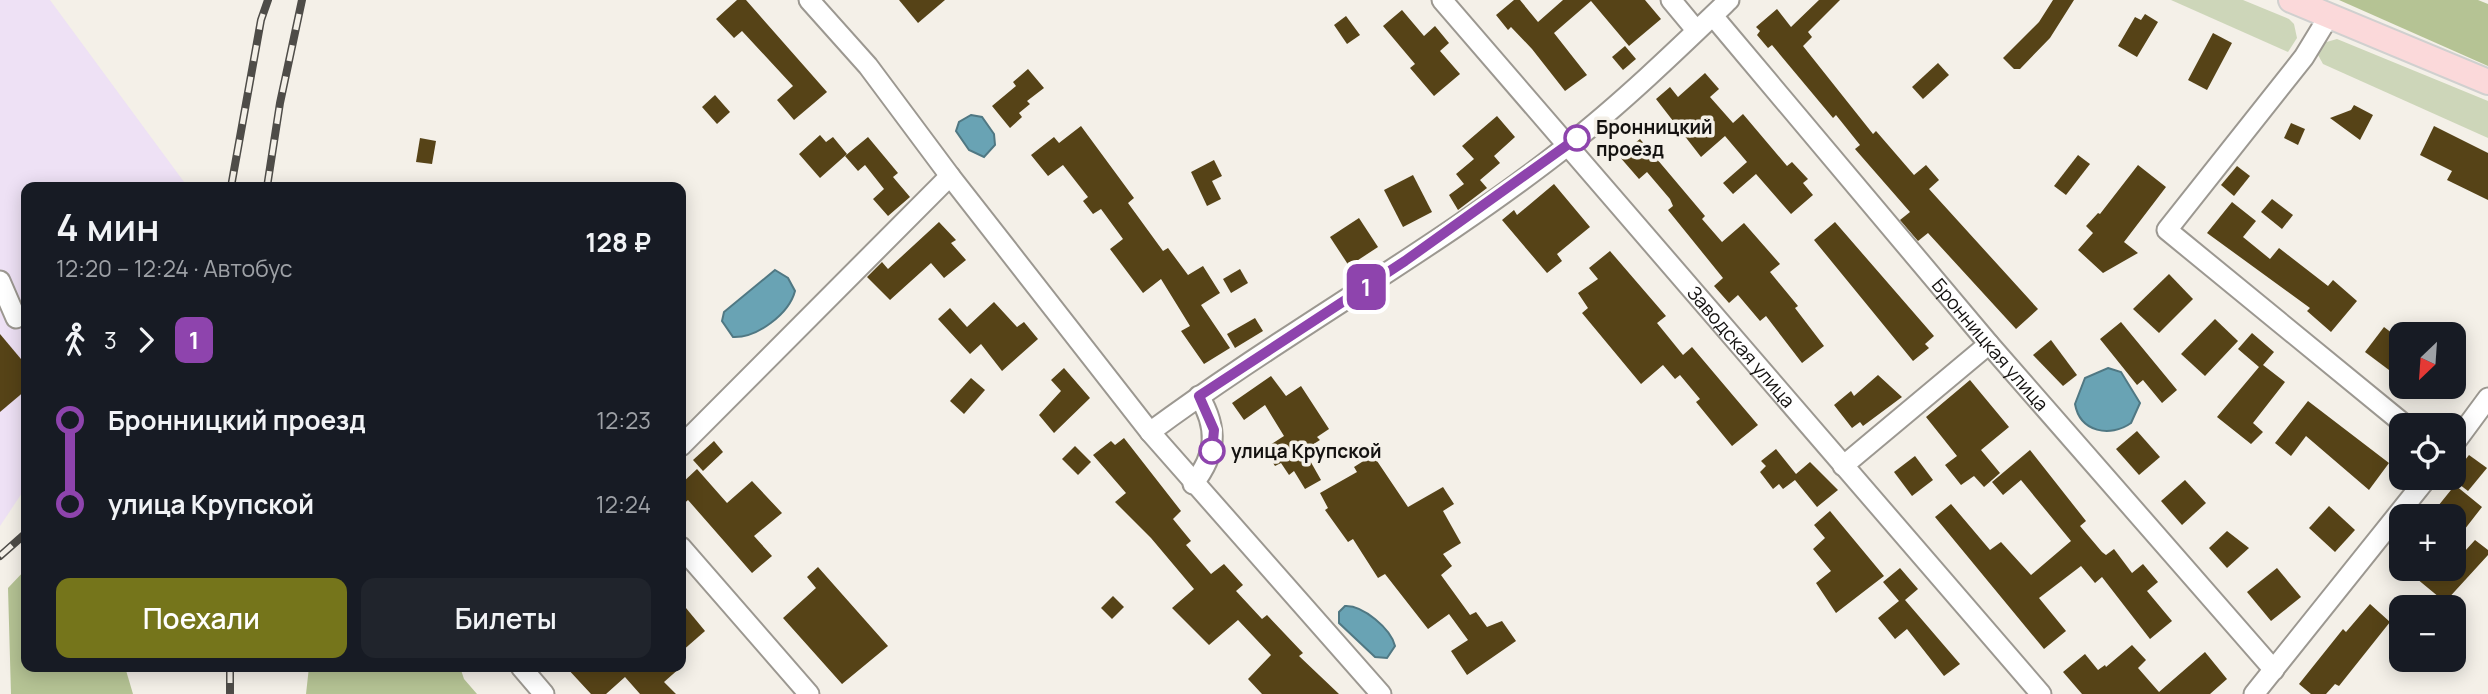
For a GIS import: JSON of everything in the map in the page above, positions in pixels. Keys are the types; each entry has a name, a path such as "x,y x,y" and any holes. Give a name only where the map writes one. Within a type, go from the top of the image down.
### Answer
{"main road":[{"path":"2291,0 2488,82"}],"street":[{"path":"809,0 868,66 950,176 1150,432 1193,484 1381,694"},
{"name":"Заводская улица","path":"1442,0 2042,694"},
{"path":"1671,0 1696,30"},
{"path":"1150,432 1199,396 1405,261 1568,146 1729,0"},
{"name":"Бронницкая улица","path":"1713,16 1989,344 2274,670"},
{"path":"2329,16 2304,57 2167,230 2390,413"},
{"path":"686,441 950,176"},
{"path":"0,281 16,318"},
{"path":"1843,466 1989,344"},
{"path":"1193,484 1205,469 1212,451 1214,430 1199,396"},
{"path":"2466,428 2488,398"},
{"path":"2254,694 2417,490"},
{"path":"686,553 809,694"},
{"path":"525,672 544,694"}],"shaded area":[{"path":"0,0 50,0 184,182 21,182 21,494 0,526"}],"green space":[{"path":"2171,0 2243,0 2289,19 2294,24 2297,38 2288,52"},
{"path":"2339,0 2478,0 2488,4 2488,66"},
{"path":"2337,39 2488,101 2488,138 2323,64 2317,53 2323,43"},
{"path":"21,574 21,672 126,672 133,694 11,694 8,588"},
{"path":"308,672 462,672 477,694 306,694"}],"water":[{"path":"971,115 982,117 994,134 995,145 984,157 969,150 956,131 959,122"},
{"path":"775,270 788,278 795,291 792,300 779,316 762,329 733,337 722,321 724,312"},
{"path":"2108,368 2121,372 2140,403 2131,423 2123,428 2105,431 2097,430 2083,421 2075,404 2085,378"},
{"path":"1345,606 1360,609 1388,632 1395,646 1387,658 1375,657 1339,623 1339,612"}],"building":[{"path":"737,0 746,0 827,92 794,120 777,100 793,86 742,31 734,38 716,19"},
{"path":"899,0 945,0 918,23"},
{"path":"1514,0 1520,0 1538,22 1563,0 1645,0 1661,19 1629,46 1591,1 1554,33 1587,75 1565,91 1532,49 1511,27 1508,30 1496,15"},
{"path":"1819,0 1840,0 1808,32 1812,37 1803,46 1873,134 1876,131 1914,175 1926,165 1939,180 1929,189 2038,309 2016,329 1928,233 1918,241 1900,220 1910,212 1855,149 1860,145 1836,115 1833,118 1772,45 1768,48 1757,35 1760,31 1756,27 1777,9 1791,27"},
{"path":"2053,0 2074,0 2050,38 2020,69 2014,69 2003,58 2039,22"},
{"path":"1402,10 1424,36 1435,26 1449,43 1440,51 1460,74 1434,96 1410,68 1415,64 1383,26"},
{"path":"2145,14 2158,22 2137,57 2118,46 2135,17 2141,20"},
{"path":"1346,16 1360,35 1347,44 1334,25"},
{"path":"2213,33 2232,43 2207,90 2188,80"},
{"path":"1625,46 1636,59 1623,70 1612,57"},
{"path":"1938,63 1949,75 1923,99 1912,87"},
{"path":"1028,69 1044,88 1027,101 1030,104 1019,113 1022,117 1010,128 992,106 1016,86 1013,82"},
{"path":"1705,73 1719,89 1710,97 1733,123 1743,114 1787,166 1792,162 1808,179 1803,183 1813,195 1791,214 1756,174 1733,194 1723,183 1747,162 1725,136 1701,157 1656,99 1670,87 1678,97"},
{"path":"715,95 730,112 717,124 702,107"},
{"path":"2354,105 2373,115 2360,140 2330,118 2351,110"},
{"path":"1497,116 1515,137 1494,156 1500,163 1480,180 1487,188 1458,210 1449,195 1464,184 1456,174 1474,159 1462,146"},
{"path":"2291,123 2305,129 2298,145 2284,138"},
{"path":"1081,126 1134,198 1128,203 1163,251 1168,248 1188,275 1203,266 1220,293 1201,305 1230,348 1204,364 1181,331 1190,326 1161,279 1143,293 1110,249 1123,239 1101,209 1093,214 1083,201 1088,197 1063,165 1048,176 1031,155 1054,137 1059,143"},
{"path":"2434,126 2488,153 2488,200 2447,180 2452,171 2420,155"},
{"path":"820,135 826,142 833,137 847,154 820,178 799,154"},
{"path":"868,137 898,173 893,177 910,197 888,216 873,199 884,189 865,165 858,171 845,156"},
{"path":"420,138 436,141 432,164 416,162"},
{"path":"1640,139 1705,216 1702,219 1722,242 1744,223 1780,264 1770,272 1798,306 1795,308 1824,346 1802,363 1766,316 1760,321 1738,295 1729,303 1714,286 1723,278 1668,210 1673,206 1670,199 1647,172 1639,179 1619,156"},
{"path":"2078,155 2090,164 2066,195 2054,186"},
{"path":"1214,160 1222,176 1212,181 1221,199 1207,206 1191,172"},
{"path":"2138,165 2166,187 2124,242 2138,253 2103,273 2078,250 2093,233 2086,226 2100,214"},
{"path":"2237,166 2250,176 2234,196 2221,185"},
{"path":"1413,175 1432,212 1403,227 1384,190"},
{"path":"1554,184 1590,227 1557,254 1562,261 1547,273 1502,220 1514,210 1517,215"},
{"path":"2272,199 2293,215 2282,229 2261,212"},
{"path":"2232,202 2256,221 2243,237 2270,259 2279,248 2328,286 2333,280 2357,301 2331,332 2307,311 2310,308 2207,233"},
{"path":"1359,218 1378,247 1349,266 1330,237"},
{"path":"939,222 956,240 951,243 966,260 944,278 931,263 890,300 867,277 882,262 888,269"},
{"path":"1835,222 1934,336 1925,344 1929,348 1913,361 1814,240"},
{"path":"1610,251 1666,316 1657,323 1683,355 1692,347 1758,425 1732,446 1696,402 1700,399 1680,375 1675,379 1663,365 1641,384 1582,313 1588,308 1578,293 1598,279 1589,268"},
{"path":"1240,269 1248,283 1231,293 1223,279"},
{"path":"2169,274 2193,299 2159,333 2133,309"},
{"path":"994,302 1017,327 1024,322 1038,339 1002,371 981,344 970,354 938,319 950,308 967,327"},
{"path":"1255,318 1263,331 1235,348 1227,334"},
{"path":"2215,319 2238,341 2205,376 2181,354"},
{"path":"2121,322 2177,390 2162,403 2143,380 2137,385 2100,339"},
{"path":"2384,327 2389,331 2389,370 2365,352"},
{"path":"2252,333 2274,352 2263,365 2285,382 2253,423 2263,432 2251,444 2217,417 2259,367 2238,349"},
{"path":"0,334 21,359 21,394 0,412"},
{"path":"2051,340 2077,375 2063,386 2033,355"},
{"path":"1064,368 1090,398 1054,433 1039,415 1061,391 1051,380"},
{"path":"1878,375 1902,397 1863,426 1860,422 1852,428 1834,405 1851,391 1854,396"},
{"path":"1271,376 1286,396 1301,386 1329,429 1317,437 1320,440 1304,450 1321,480 1305,489 1294,471 1289,475 1281,463 1275,466 1264,449 1284,436 1265,405 1244,420 1232,403"},
{"path":"971,378 985,390 964,414 950,401"},
{"path":"1970,380 2009,427 1981,450 2000,473 1984,487 1974,476 1961,485 1945,465 1957,456 1926,417"},
{"path":"2308,401 2389,463 2369,490 2306,436 2291,456 2275,443"},
{"path":"2137,431 2160,457 2139,475 2116,449"},
{"path":"1124,438 1181,511 1173,519 1191,541 1186,545 1211,574 1224,564 1243,585 1236,591 1262,619 1267,615 1303,653 1299,656 1339,694 1262,694 1248,679 1271,655 1238,620 1209,645 1172,608 1194,589 1151,538 1115,502 1126,493 1093,455 1111,441 1115,445"},
{"path":"714,441 723,452 703,471 693,460"},
{"path":"1075,446 1091,462 1078,475 1062,459"},
{"path":"1776,449 1796,474 1810,462 1838,490 1817,507 1795,480 1783,489 1779,484 1773,489 1760,472 1766,466 1761,461"},
{"path":"2030,450 2086,521 2080,526 2102,552 2106,555 2114,549 2132,573 2143,564 2158,582 2147,591 2172,621 2150,639 2102,577 2095,583 2081,566 2039,598 2066,631 2044,649 1935,517 1951,504 1990,550 2001,542 2031,575 2071,541 2021,480 2003,495 1992,482"},
{"path":"1373,455 1408,507 1443,487 1454,504 1443,511 1461,543 1443,554 1452,566 1441,575 1470,615 1476,612 1487,627 1502,621 1516,641 1467,675 1451,651 1468,640 1449,614 1428,629 1385,574 1378,578 1353,539 1348,542 1325,510 1328,508 1320,493 1357,472 1354,467"},
{"path":"2469,455 2487,468 2468,491 2466,489 2466,459"},
{"path":"1915,456 1933,480 1912,496 1894,472"},
{"path":"697,469 727,503 752,481 782,513 754,536 772,556 752,573 688,500 686,502 686,479"},
{"path":"2185,480 2206,503 2182,525 2161,501"},
{"path":"2451,490 2461,490 2482,507 2466,528 2466,504 2440,504"},
{"path":"2329,506 2355,530 2335,552 2309,528"},
{"path":"1830,511 1884,576 1836,613 1816,583 1831,571 1813,549 1825,538 1814,525"},
{"path":"2227,531 2249,548 2227,568 2209,548"},
{"path":"2475,540 2488,550 2488,555 2466,579 2466,550"},
{"path":"818,567 888,646 842,684 783,618 816,588 807,577"},
{"path":"1900,568 1918,589 1905,600 1960,664 1944,676 1907,629 1895,639 1878,618 1899,601 1883,582"},
{"path":"2277,568 2301,597 2271,621 2247,592"},
{"path":"2420,581 2464,581 2451,595 2437,595"},
{"path":"1113,596 1124,607 1112,619 1101,608"},
{"path":"2370,604 2389,621 2339,686 2335,684 2326,694 2311,694 2299,684 2343,629 2346,632"},
{"path":"686,608 705,631 686,648"},
{"path":"2132,645 2146,660 2138,668 2159,692 2205,652 2227,679 2210,694 2082,694 2063,672 2085,654 2098,670 2105,665 2106,667"},
{"path":"571,672 675,672 664,682 676,694 640,694 625,677 606,694 591,694"}],"railway":[{"path":"232,182 261,20 268,0"},
{"path":"268,182 280,103 302,0"},
{"path":"0,556 21,537"},
{"path":"230,672 230,694"}],"bus line":[{"name":"1","path":"1212,451 1214,430 1199,396 1405,261 1577,138"}],"place":[{"name":"Бронницкий проезд","path":"1577,138"},
{"name":"улица Крупской","path":"1212,451"}]}
